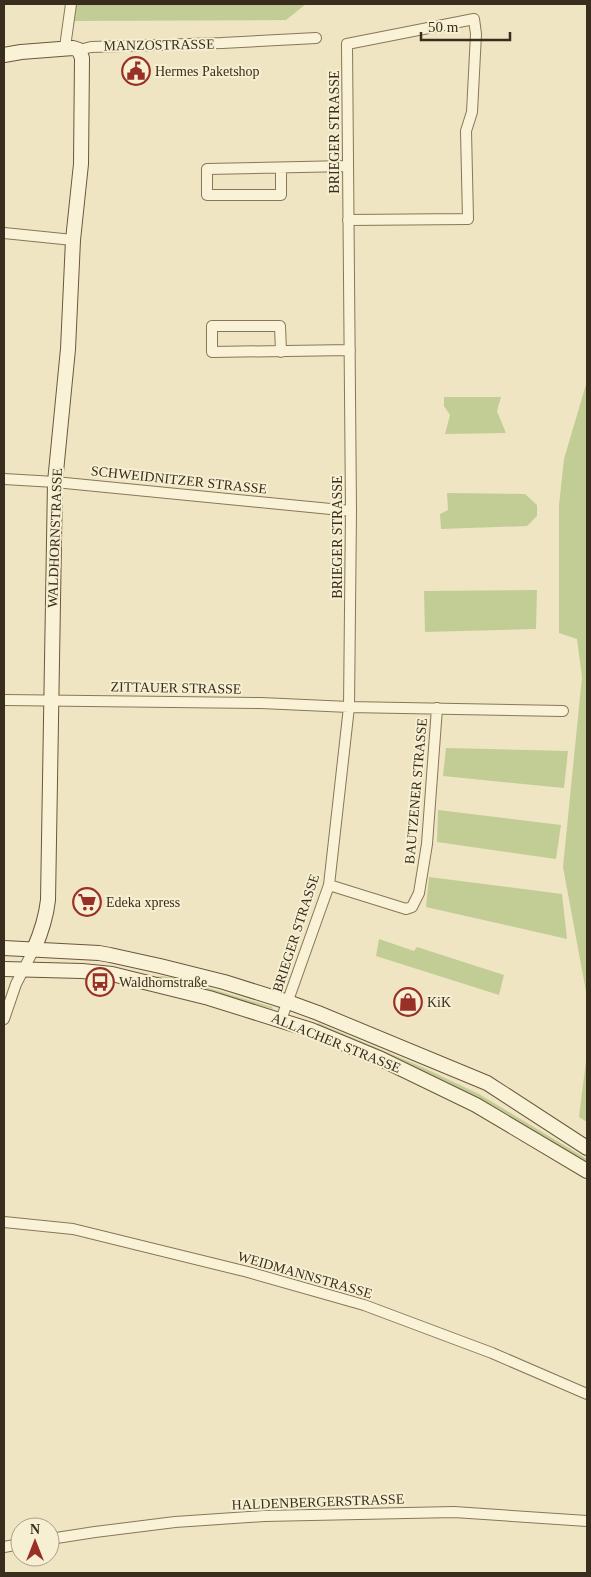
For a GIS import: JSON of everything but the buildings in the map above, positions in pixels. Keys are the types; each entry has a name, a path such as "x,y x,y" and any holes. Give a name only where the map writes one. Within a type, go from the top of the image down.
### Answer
{"main road":[{"name":"MANZOSTRASSE","path":"4,55 72,49"},
{"name":"WALDHORNSTRASSE","path":"34,949 42,931 48,900 55,482 68,349 73,240 81,164 82,58 72,49"},
{"name":"ALLACHER STRASSE","path":"4,948 110,955 190,973 288,1002 487,1083 587,1148"},
{"name":"ALLACHER STRASSE","path":"4,970 82,971 112,974 209,998 311,1030 381,1059 476,1105 587,1171"}],"street":[{"name":"WALDHORNSTRASSE","path":"71,4 66,34 72,49"},
{"name":"BRIEGER STRASSE","path":"281,1020 329,885 349,707 351,511 348,220 347,44 474,20 476,34 472,112 466,131 468,219 348,220"},
{"name":"MANZOSTRASSE","path":"72,49 316,38"},
{"path":"281,168 281,195 207,195 207,169 348,166"},
{"path":"4,233 73,240"},
{"path":"281,352 280,326 212,326 212,352 281,352 350,350"},
{"name":"SCHWEIDNITZER STRASSE","path":"4,479 55,482 351,511"},
{"name":"ZITTAUER STRASSE","path":"4,700 261,703 349,707"},
{"name":"BAUTZENER STRASSE","path":"349,707 563,711"},
{"name":"BAUTZENER STRASSE","path":"329,885 406,909 412,907 418,893 427,844 437,708"},
{"name":"WALDHORNSTRASSE","path":"4,1019 22,970 34,949"},
{"name":"WEIDMANNSTRASSE","path":"4,1222 73,1229 249,1272 364,1305 492,1353 587,1394"},
{"name":"HALDENBERGERSTRASSE","path":"60,1538 175,1522 264,1516 454,1512 587,1521"}],"green space":[{"path":"76,4 306,4 286,20 74,21"},
{"path":"587,381 587,997 563,867 582,677 577,639 559,633 559,505 564,459"},
{"path":"444,397 501,397 497,411 506,433 445,434 450,415 444,406"},
{"path":"447,493 525,494 537,505 537,516 527,526 441,529 440,514 448,510"},
{"path":"537,590 536,629 425,632 424,591"},
{"path":"446,748 568,751 564,788 443,776"},
{"path":"438,810 561,825 556,859 437,842"},
{"path":"429,877 562,894 567,939 426,907"},
{"path":"379,939 414,951 417,947 504,975 499,995 376,956"},
{"path":"162,976 175,978 272,1007 273,1009 173,981 159,983 149,978"},
{"path":"318,1023 422,1067 479,1094 587,1159 587,1162 572,1159 316,1030"},
{"path":"587,1053 587,1122 579,1117"}],"place":[{"name":"Hermes Paketshop","path":"136,71"},
{"name":"Edeka xpress","path":"87,902"},
{"name":"Waldhornstraße","path":"100,982"},
{"name":"KiK","path":"408,1002"}]}
